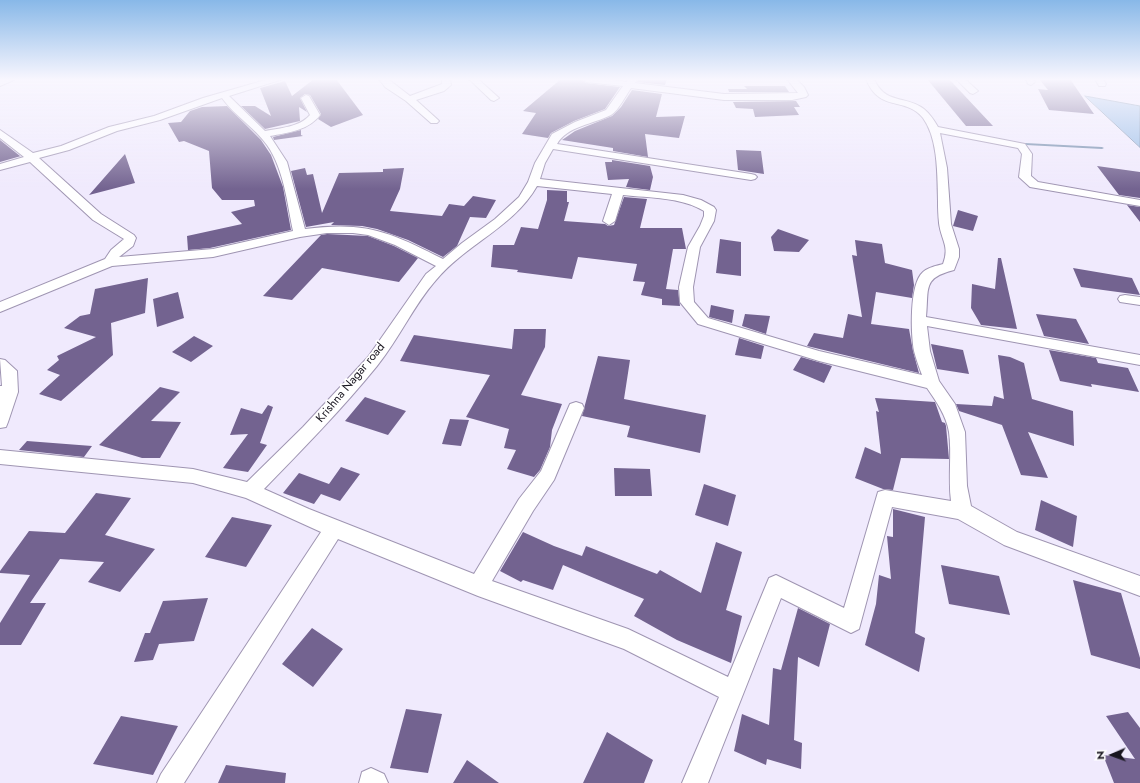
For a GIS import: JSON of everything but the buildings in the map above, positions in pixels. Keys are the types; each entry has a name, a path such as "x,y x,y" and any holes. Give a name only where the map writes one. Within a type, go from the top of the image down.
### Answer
{"street":[{"path":"0,167 65,148 113,129 163,116"},
{"path":"243,116 263,134 278,154 300,233"},
{"path":"263,134 305,124 312,120 315,116"},
{"path":"428,116 434,121"},
{"name":"Krishna Nagar road","path":"250,491 309,432 373,361 431,277 466,246 514,209 524,199 534,182 540,163 552,146 556,136 601,116"},
{"path":"927,116 934,129 945,197 946,225 953,250 953,257 949,267 935,270 927,275 922,286 919,320 922,351 932,383 947,404 957,432 958,486 962,511"},
{"path":"934,129 1021,146 1027,154 1025,177 1034,185 1140,203"},
{"path":"0,133 31,158 97,217 130,238 126,246 116,253 110,262"},
{"path":"552,146 751,177"},
{"path":"534,182 683,198 697,202 710,210 710,221 694,246 688,276 686,300 703,321 819,356 932,383"},
{"path":"609,222 620,191"},
{"path":"0,307 110,262 183,257 213,253 300,233 328,230 370,232 414,250 444,265"},
{"path":"1125,299 1140,301"},
{"path":"919,320 1140,360"},
{"path":"0,364 9,371 0,422"},
{"path":"478,586 526,505 548,475 576,408"},
{"path":"0,457 193,476 250,491 302,515 335,527 478,586 628,640 692,670 733,692"},
{"path":"695,783 776,585 851,622 885,498 962,511 1011,539 1140,586"},
{"path":"170,783 335,527"}],"water":[{"path":"1106,116 1140,116 1140,147"}],"waterway":[{"path":"1026,144 1102,148"}]}
